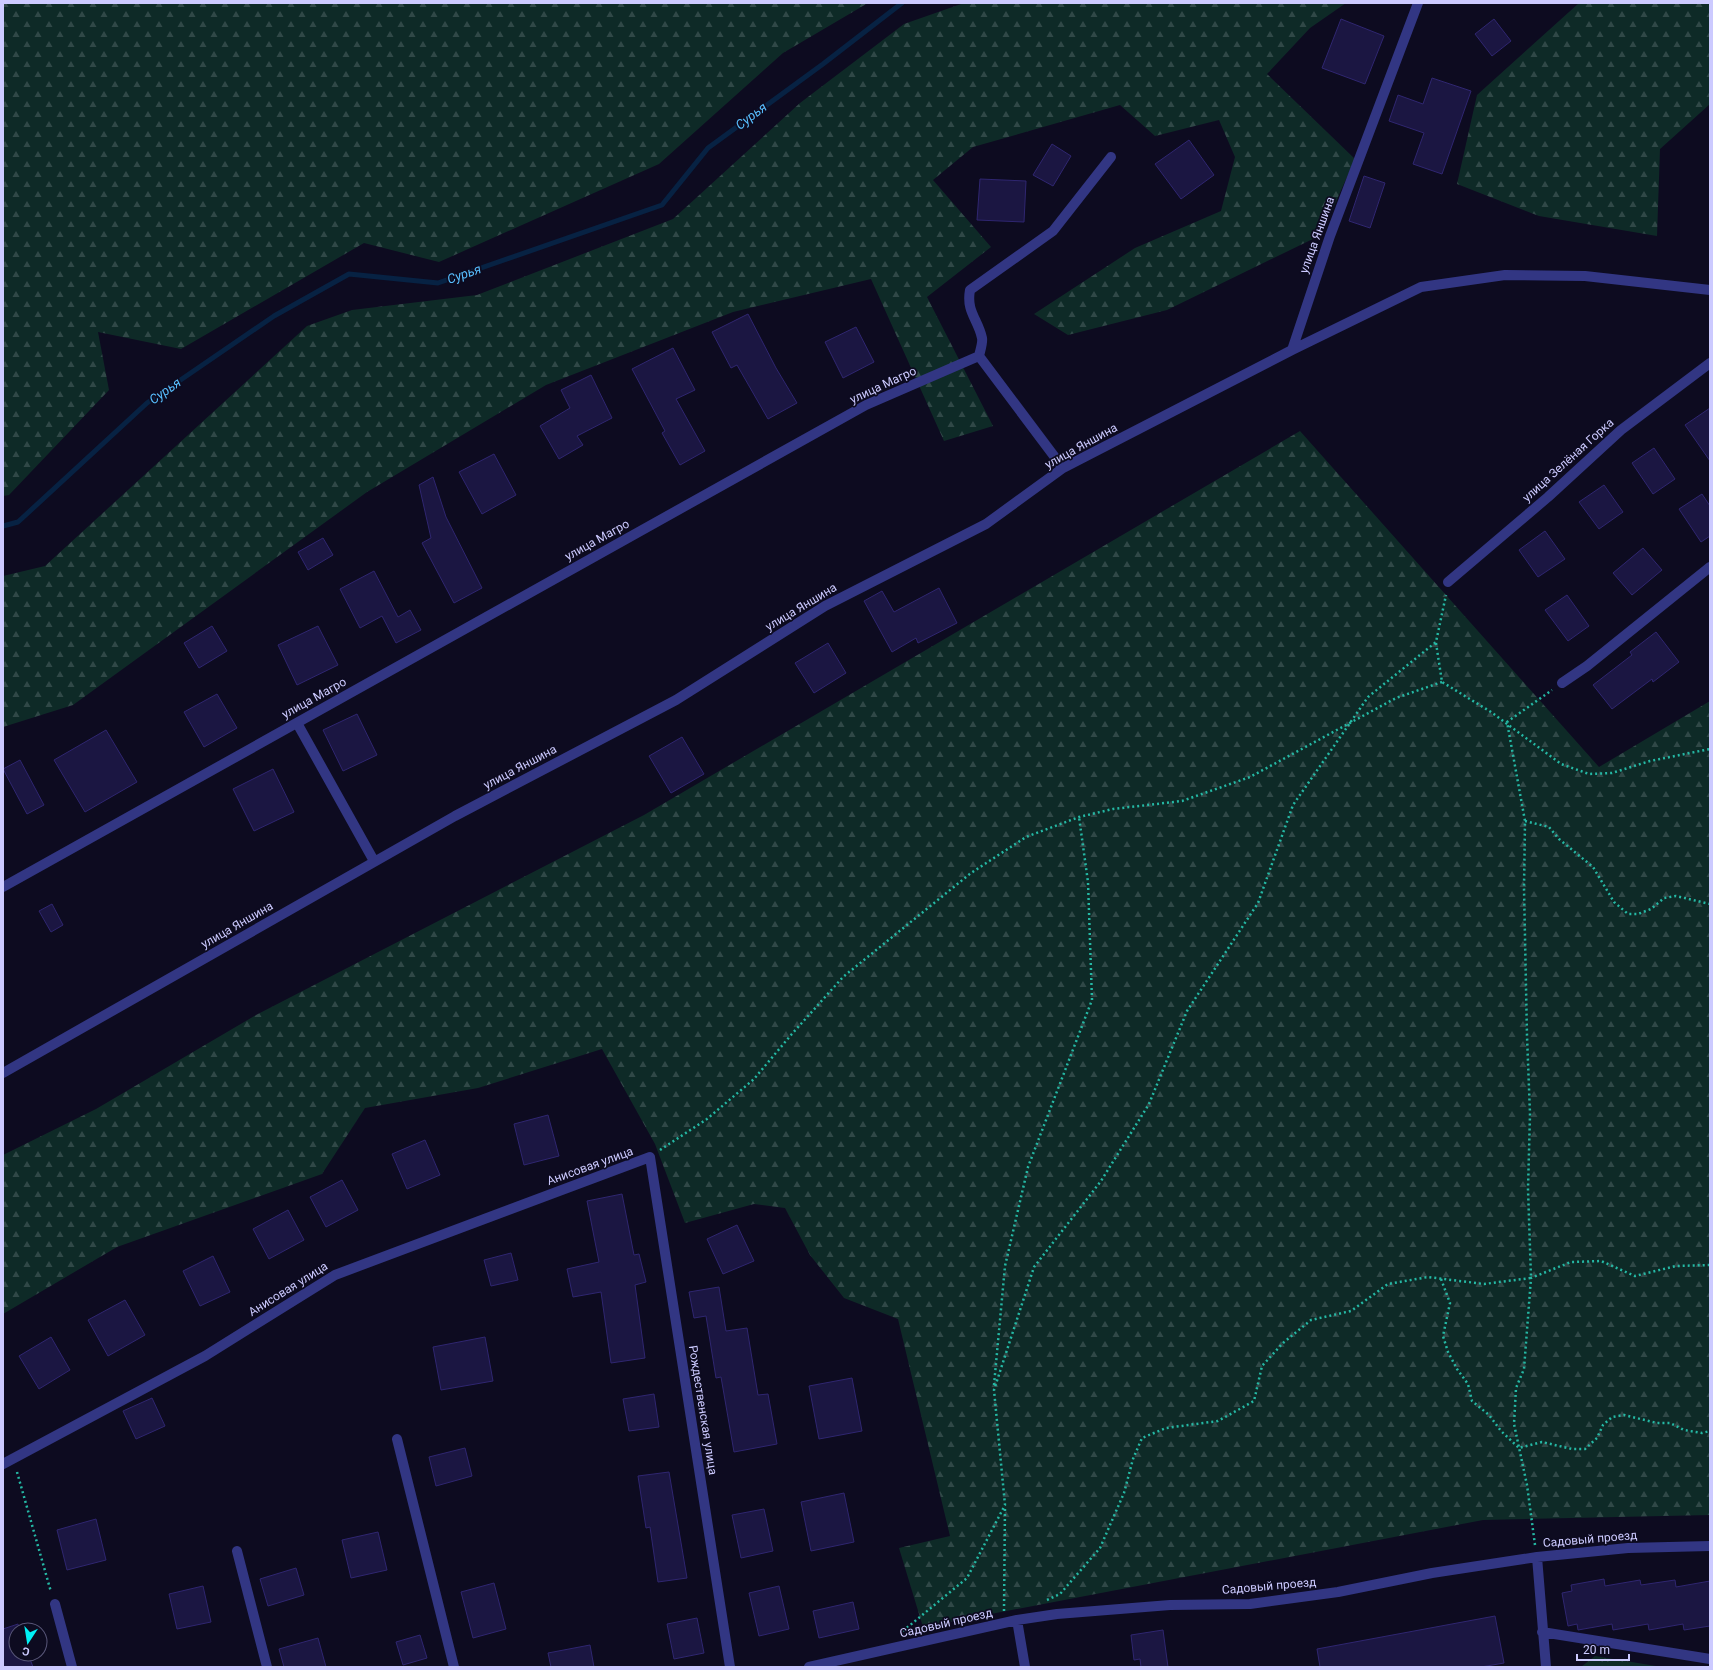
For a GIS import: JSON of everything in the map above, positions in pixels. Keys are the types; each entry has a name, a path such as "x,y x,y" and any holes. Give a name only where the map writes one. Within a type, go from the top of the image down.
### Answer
{"street":[{"name":"улица Яншина","path":"3,1073 454,816 676,700 824,606 986,524 1063,468 1292,350 1330,236 1418,3"},
{"path":"1063,468 979,356 982,339 971,312 969,300 970,290 1053,230 1111,157"},
{"path":"1292,350 1421,287 1505,275 1585,276 1710,290"},
{"name":"улица Магро","path":"3,887 866,405 979,356"},
{"name":"улица Зелёная Горка","path":"1448,582 1548,497 1621,430 1710,363"},
{"path":"1562,683 1587,666 1710,567"},
{"path":"297,723 374,861"},
{"name":"Анисовая улица","path":"3,1464 205,1356 335,1274 650,1157"},
{"name":"Рождественская улица","path":"650,1157 730,1667"},
{"path":"397,1439 454,1667"},
{"name":"Садовый проезд","path":"809,1667 1017,1620 1057,1614 1170,1605 1250,1604 1338,1592 1432,1573 1537,1557 1628,1548 1710,1546"},
{"path":"237,1551 267,1667"},
{"path":"1537,1557 1546,1667"},
{"path":"55,1604 72,1667"},
{"path":"1017,1620 1025,1667"},
{"path":"1542,1632 1710,1659"}],"path":[{"path":"1448,582 1436,642 1442,682 1506,722 1561,764 1589,774 1612,773 1650,761 1710,749"},
{"path":"994,1390 1034,1267 1102,1182 1148,1104 1187,1011 1258,903 1293,805 1351,724 1368,696 1436,642"},
{"path":"650,1157 674,1139 707,1118 754,1079 791,1034 844,978 971,873 1026,838 1079,817 1113,809 1182,801 1250,777 1351,724 1396,698 1442,682"},
{"path":"1506,722 1562,683"},
{"path":"1506,722 1525,821 1524,888 1526,1036 1530,1114 1528,1189 1531,1278 1524,1370 1516,1388 1514,1424 1537,1557"},
{"path":"1004,1623 1006,1505 994,1390 1005,1266 1028,1167 1092,1000 1088,882 1079,817"},
{"path":"1525,821 1549,827 1559,839 1593,867 1614,902 1628,914 1638,914 1651,909 1664,898 1676,896 1710,904"},
{"path":"1046,1601 1060,1594 1100,1548 1124,1493 1133,1459 1142,1438 1166,1428 1218,1421 1254,1401 1262,1366 1283,1343 1310,1320 1352,1311 1388,1284 1428,1277 1484,1284 1531,1278 1571,1262 1601,1261 1635,1276 1676,1266 1710,1265"},
{"path":"1441,1278 1450,1303 1443,1336 1448,1352 1457,1369 1468,1384 1472,1401 1489,1414 1501,1431 1519,1448"},
{"path":"1519,1448 1542,1442 1572,1449 1585,1449 1597,1438 1603,1425 1612,1418 1624,1415 1657,1423 1670,1423 1684,1430 1702,1433 1710,1431"},
{"path":"13,1458 40,1546 55,1604"},
{"path":"902,1632 967,1578 1006,1505"}],"green space":[{"path":"3,3 868,3 783,53 659,164 439,262 364,243 181,349 98,332 109,390 9,495 3,496"},
{"path":"964,3 1346,3 1310,28 1267,74 1355,159 1321,235 1167,310 1068,335 1034,314 1135,248 1221,211 1235,157 1219,120 1155,136 1120,105 973,147 933,180 991,247 927,297 993,426 944,441 871,279 733,312 546,385 367,492 73,705 3,727 3,576 45,566 307,326 352,310 477,295 673,219 800,103 904,24"},
{"path":"1579,3 1710,3 1710,104 1660,149 1657,236 1539,216 1457,184 1477,95"},
{"path":"1300,431 1599,767 1710,701 1710,1515 1483,1520 923,1627 899,1548 950,1536 898,1319 844,1298 810,1255 785,1208 754,1204 685,1223 655,1144 602,1049 478,1088 365,1108 322,1174 117,1247 3,1314 3,1155 96,1109 256,1015 644,815"},
{"path":"1595,1656 1662,1667 1581,1667"}],"building":[{"path":"1341,19 1384,36 1365,84 1322,68"},
{"path":"1494,19 1511,41 1492,56 1475,34"},
{"path":"1432,78 1471,91 1442,174 1413,164 1424,133 1389,121 1398,95 1423,104"},
{"path":"1189,140 1214,175 1181,199 1155,164"},
{"path":"1052,144 1071,156 1053,186 1033,175"},
{"path":"1364,176 1385,183 1370,228 1349,221"},
{"path":"980,179 1026,181 1024,222 977,220"},
{"path":"748,314 776,368 797,403 768,419 737,365 731,368 712,332"},
{"path":"856,327 874,362 843,378 825,342"},
{"path":"673,348 695,390 676,399 705,451 680,465 662,433 665,431 632,369"},
{"path":"591,375 612,418 577,436 583,445 559,459 540,426 570,408 561,390"},
{"path":"1710,408 1710,461 1685,425"},
{"path":"1654,448 1675,479 1653,494 1632,463"},
{"path":"494,454 516,495 482,514 459,472"},
{"path":"433,477 446,517 482,588 454,603 422,543 431,538 419,485"},
{"path":"1604,485 1623,512 1599,529 1579,502"},
{"path":"1702,494 1710,506 1710,536 1701,542 1679,509"},
{"path":"1545,531 1565,559 1538,577 1519,550"},
{"path":"323,538 333,555 308,570 298,552"},
{"path":"1643,548 1662,570 1632,595 1613,573"},
{"path":"374,571 398,617 410,610 421,630 396,643 382,616 360,628 340,589"},
{"path":"939,588 957,623 918,643 916,638 892,652 864,601 882,591 894,612"},
{"path":"1567,595 1589,626 1568,641 1545,610"},
{"path":"212,626 227,651 199,668 184,643"},
{"path":"318,626 338,665 297,685 278,645"},
{"path":"1656,632 1679,662 1653,682 1652,679 1612,709 1593,685 1632,655 1630,652"},
{"path":"828,643 846,673 814,693 795,663"},
{"path":"217,694 237,728 204,747 184,712"},
{"path":"357,714 377,755 343,771 323,730"},
{"path":"106,730 137,782 85,812 54,760"},
{"path":"682,737 704,774 671,793 649,756"},
{"path":"20,760 44,805 27,814 3,769"},
{"path":"273,769 294,812 254,831 233,789"},
{"path":"52,904 63,925 51,932 39,911"},
{"path":"548,1115 559,1156 524,1165 514,1124"},
{"path":"425,1140 440,1175 407,1189 392,1154"},
{"path":"342,1180 358,1210 326,1227 310,1197"},
{"path":"622,1194 634,1255 639,1254 646,1282 635,1285 645,1358 611,1363 601,1292 573,1297 567,1269 599,1262 587,1201"},
{"path":"288,1210 304,1240 269,1259 253,1229"},
{"path":"737,1225 754,1261 723,1274 707,1239"},
{"path":"511,1253 518,1280 491,1286 484,1260"},
{"path":"213,1256 230,1292 200,1306 183,1271"},
{"path":"719,1287 726,1331 747,1328 758,1395 768,1394 777,1444 734,1452 721,1377 716,1378 706,1316 694,1318 689,1292"},
{"path":"125,1300 145,1335 108,1356 88,1320"},
{"path":"51,1337 70,1370 39,1389 19,1356"},
{"path":"485,1337 493,1381 441,1390 433,1347"},
{"path":"852,1378 862,1431 819,1439 809,1386"},
{"path":"654,1394 659,1427 629,1431 623,1399"},
{"path":"152,1398 165,1426 136,1439 123,1411"},
{"path":"465,1448 472,1476 436,1486 429,1457"},
{"path":"669,1472 687,1578 658,1582 650,1527 646,1528 638,1476"},
{"path":"844,1493 854,1542 811,1551 801,1502"},
{"path":"764,1509 773,1551 741,1558 732,1515"},
{"path":"96,1519 106,1560 67,1570 57,1530"},
{"path":"378,1532 387,1570 351,1578 342,1540"},
{"path":"296,1568 304,1595 268,1606 260,1579"},
{"path":"1604,1579 1605,1586 1640,1580 1641,1585 1675,1580 1676,1587 1710,1581 1710,1626 1684,1630 1683,1624 1649,1630 1648,1624 1613,1630 1612,1624 1578,1630 1577,1624 1568,1626 1562,1593 1572,1591 1571,1585"},
{"path":"494,1583 506,1629 473,1638 461,1592"},
{"path":"203,1586 211,1622 177,1629 169,1594"},
{"path":"779,1586 789,1629 759,1636 749,1593"},
{"path":"853,1602 859,1629 819,1638 813,1611"},
{"path":"1495,1616 1504,1663 1481,1667 1320,1667 1317,1649"},
{"path":"697,1618 704,1653 674,1659 667,1624"},
{"path":"8,1627 8,1662 31,1662 33,1667 3,1667 3,1629"},
{"path":"1163,1630 1168,1667 1141,1667 1140,1659 1134,1660 1131,1635"},
{"path":"420,1635 427,1658 403,1665 396,1642"},
{"path":"318,1638 326,1667 284,1667 279,1649"},
{"path":"590,1645 594,1667 551,1667 548,1653"}],"waterway":[{"name":"Сурья","path":"3,526 18,522 147,403 274,316 349,274 438,283 662,205 708,148 823,64 902,3"}]}
